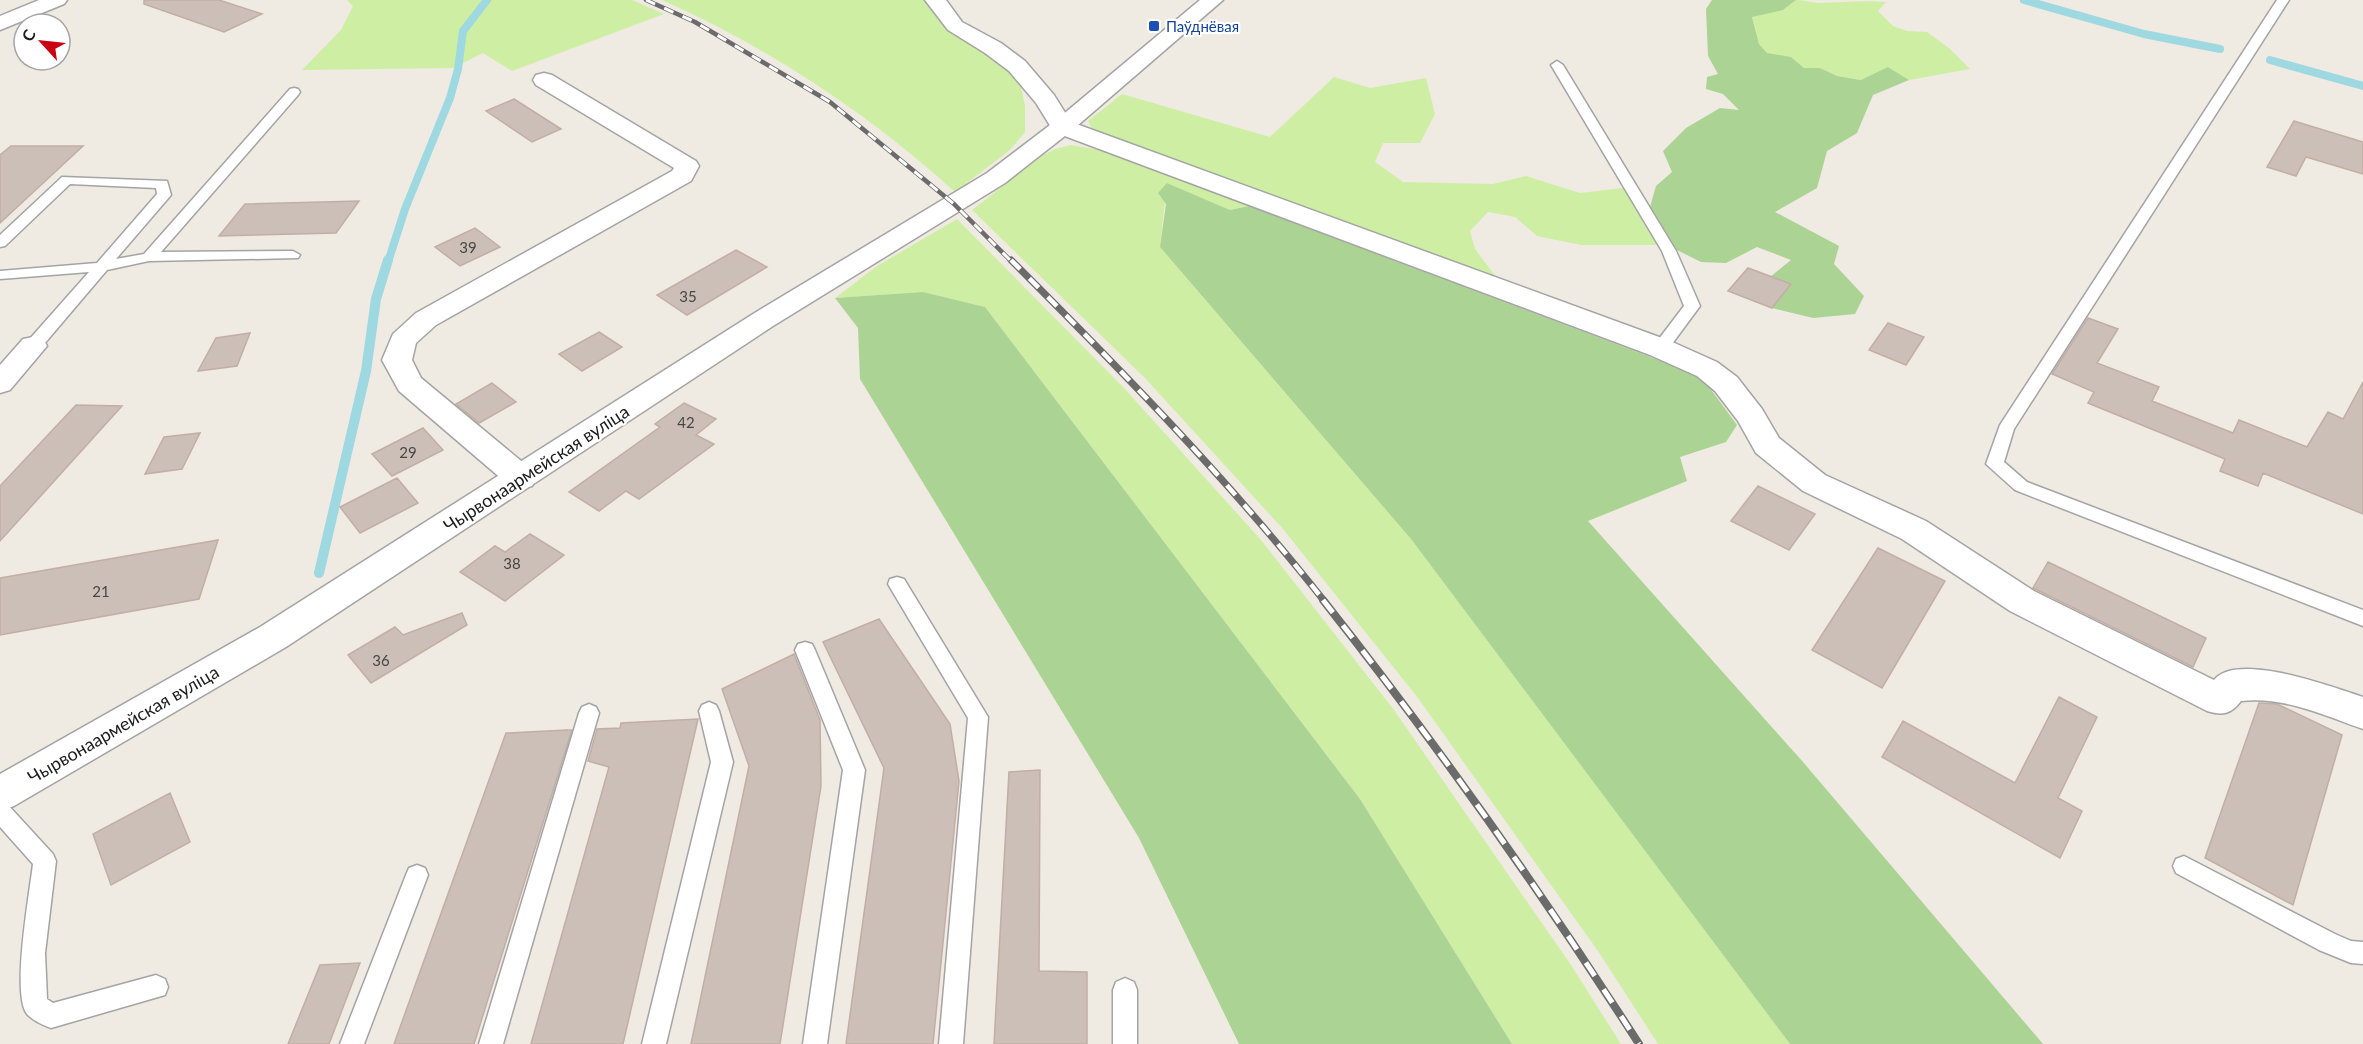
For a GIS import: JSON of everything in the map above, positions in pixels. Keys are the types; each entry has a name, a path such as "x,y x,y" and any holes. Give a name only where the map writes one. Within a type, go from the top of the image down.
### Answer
{"street":[{"path":"0,24 57,0"},
{"path":"935,0 955,26 993,48 1017,66 1046,100 1062,127 1659,348 1707,369 1726,384 1751,416 1767,445 1814,483 1914,530 2022,601 2220,700 2230,687 2250,683 2289,689 2363,712"},
{"name":"Чырвонаармейская вуліца","path":"0,794 273,637 763,320 996,178 1062,127 1213,0"},
{"path":"521,478 410,384 397,360 402,340 426,319 682,176 687,166 544,80"}],"lane":[{"path":"2283,0 2006,429 1995,464 2021,486 2363,618"},
{"path":"1557,66 1669,251 1692,306 1659,348"},
{"path":"149,257 294,92"},
{"path":"0,243 67,180 162,184 164,195 12,366"},
{"path":"0,275 101,267 149,257 293,255"},
{"path":"897,584 978,717 951,1044"},
{"path":"805,650 854,770 815,1044"},
{"path":"654,1044 722,762 710,711"},
{"path":"491,1044 589,713"},
{"path":"0,812 45,861 33,953 35,1005 51,1016 156,987"},
{"path":"2184,866 2327,942 2351,952 2363,953"},
{"path":"352,1044 417,875"},
{"path":"1125,990 1125,1044"}],"green space":[{"path":"347,0 632,0 664,14 512,71 483,53 453,68 302,70 341,30 353,6"},
{"path":"662,0 929,0 1020,82 1025,106 1025,132 1010,150 955,192 888,136 816,84 740,39"},
{"path":"1712,0 1796,0 1783,10 1752,17 1759,44 1767,53 1791,57 1804,68 1820,68 1837,76 1861,80 1888,67 1909,80 1873,95 1857,133 1827,151 1817,188 1775,212 1839,246 1834,264 1864,296 1855,314 1813,318 1772,308 1791,285 1770,277 1791,260 1757,247 1726,263 1701,262 1677,250 1650,207 1656,186 1672,172 1663,151 1686,128 1720,108 1739,110 1723,94 1706,89 1707,77 1718,74 1708,56 1706,9"},
{"path":"1796,0 1820,3 1886,2 1878,11 1893,26 1907,31 1927,32 1950,49 1970,69 1909,80 1888,67 1862,80 1837,76 1820,68 1804,68 1791,57 1767,54 1759,44 1752,16 1783,10"},
{"path":"1334,77 1370,88 1426,78 1435,114 1420,143 1383,143 1375,162 1403,182 1493,184 1526,176 1580,193 1623,188 1657,245 1581,245 1537,236 1515,217 1488,212 1470,231 1475,249 1496,277 1105,135 1091,127 1088,121 1122,94 1270,137"},
{"path":"1071,145 1106,151 1249,206 1230,210 1167,183 1160,247 1411,539 1790,1044 1658,1044 1600,954 1418,698 1283,529 1145,378 972,210 1042,156 1055,149"},
{"path":"1167,183 1230,210 1249,206 1701,376 1737,425 1726,442 1680,457 1687,481 1588,521 1803,762 2043,1044 1790,1044 1411,539 1160,247 1166,204 1158,193"},
{"path":"957,219 1124,388 1261,540 1394,710 1571,965 1621,1044 1512,1044 1360,799 985,307 923,292 835,298 877,266"},
{"path":"923,292 985,307 1360,799 1512,1044 1239,1044 1139,838 860,379 858,328 835,298"}],"building":[{"path":"144,0 219,0 262,14 224,32 144,4"},
{"path":"514,99 561,129 532,142 486,111"},
{"path":"2294,121 2363,142 2363,174 2306,157 2296,176 2267,167"},
{"path":"11,146 83,146 0,223 0,155"},
{"path":"359,201 336,233 219,236 245,204"},
{"path":"475,228 500,247 460,266 435,247"},
{"path":"736,250 767,267 687,315 657,295"},
{"path":"1748,268 1791,284 1772,308 1728,291"},
{"path":"2088,318 2118,329 2097,363 2159,387 2152,401 2233,433 2239,420 2307,447 2328,412 2343,419 2363,382 2363,514 2263,473 2258,486 2220,471 2225,459 2088,403 2094,392 2052,374"},
{"path":"1888,323 1924,337 1906,365 1869,350"},
{"path":"599,332 622,347 582,371 559,354"},
{"path":"250,333 237,366 198,371 216,338"},
{"path":"492,383 516,402 479,423 456,404"},
{"path":"684,403 716,419 696,435 714,444 639,499 626,491 599,511 569,492 660,427 655,424"},
{"path":"76,405 122,406 0,541 0,486"},
{"path":"423,428 443,450 392,476 372,454"},
{"path":"200,433 182,469 145,474 164,437"},
{"path":"397,478 418,503 360,533 340,507"},
{"path":"1758,486 1815,514 1789,550 1731,521"},
{"path":"530,534 564,555 505,601 460,572 495,546 505,552"},
{"path":"218,540 199,599 0,635 0,578"},
{"path":"1878,548 1945,581 1882,688 1812,650"},
{"path":"2048,562 2206,638 2193,667 2033,588"},
{"path":"462,613 467,625 371,683 348,655 395,627 403,635"},
{"path":"879,619 950,724 959,781 933,1044 846,1044 884,768 823,642"},
{"path":"794,654 820,720 821,786 780,1044 691,1044 749,766 722,689"},
{"path":"2059,697 2097,717 2058,798 2082,811 2060,858 1882,757 1903,721 2015,783"},
{"path":"2259,703 2277,704 2342,735 2293,905 2205,858"},
{"path":"698,719 623,1044 531,1044 609,767 588,761 597,729 620,728 621,723"},
{"path":"572,730 474,1044 394,1044 506,733"},
{"path":"1040,770 1039,971 1087,972 1087,1044 994,1044 1009,772"},
{"path":"170,793 190,842 111,885 93,834"},
{"path":"360,963 329,1044 288,1044 320,965"}],"waterway":[{"path":"388,262 405,209 450,98 458,69 463,31 487,0"},
{"path":"2024,0 2144,34 2220,49"},
{"path":"2270,60 2363,86"},
{"path":"319,573 366,371 376,299 388,260"}],"railway":[{"path":"646,0 695,22 830,102 954,204 1012,262"},
{"path":"1011,260 1133,384 1212,469 1325,602"},
{"path":"1323,600 1487,818 1639,1044"}],"place":[{"name":"Паўднёвая","path":"1154,26"}]}
